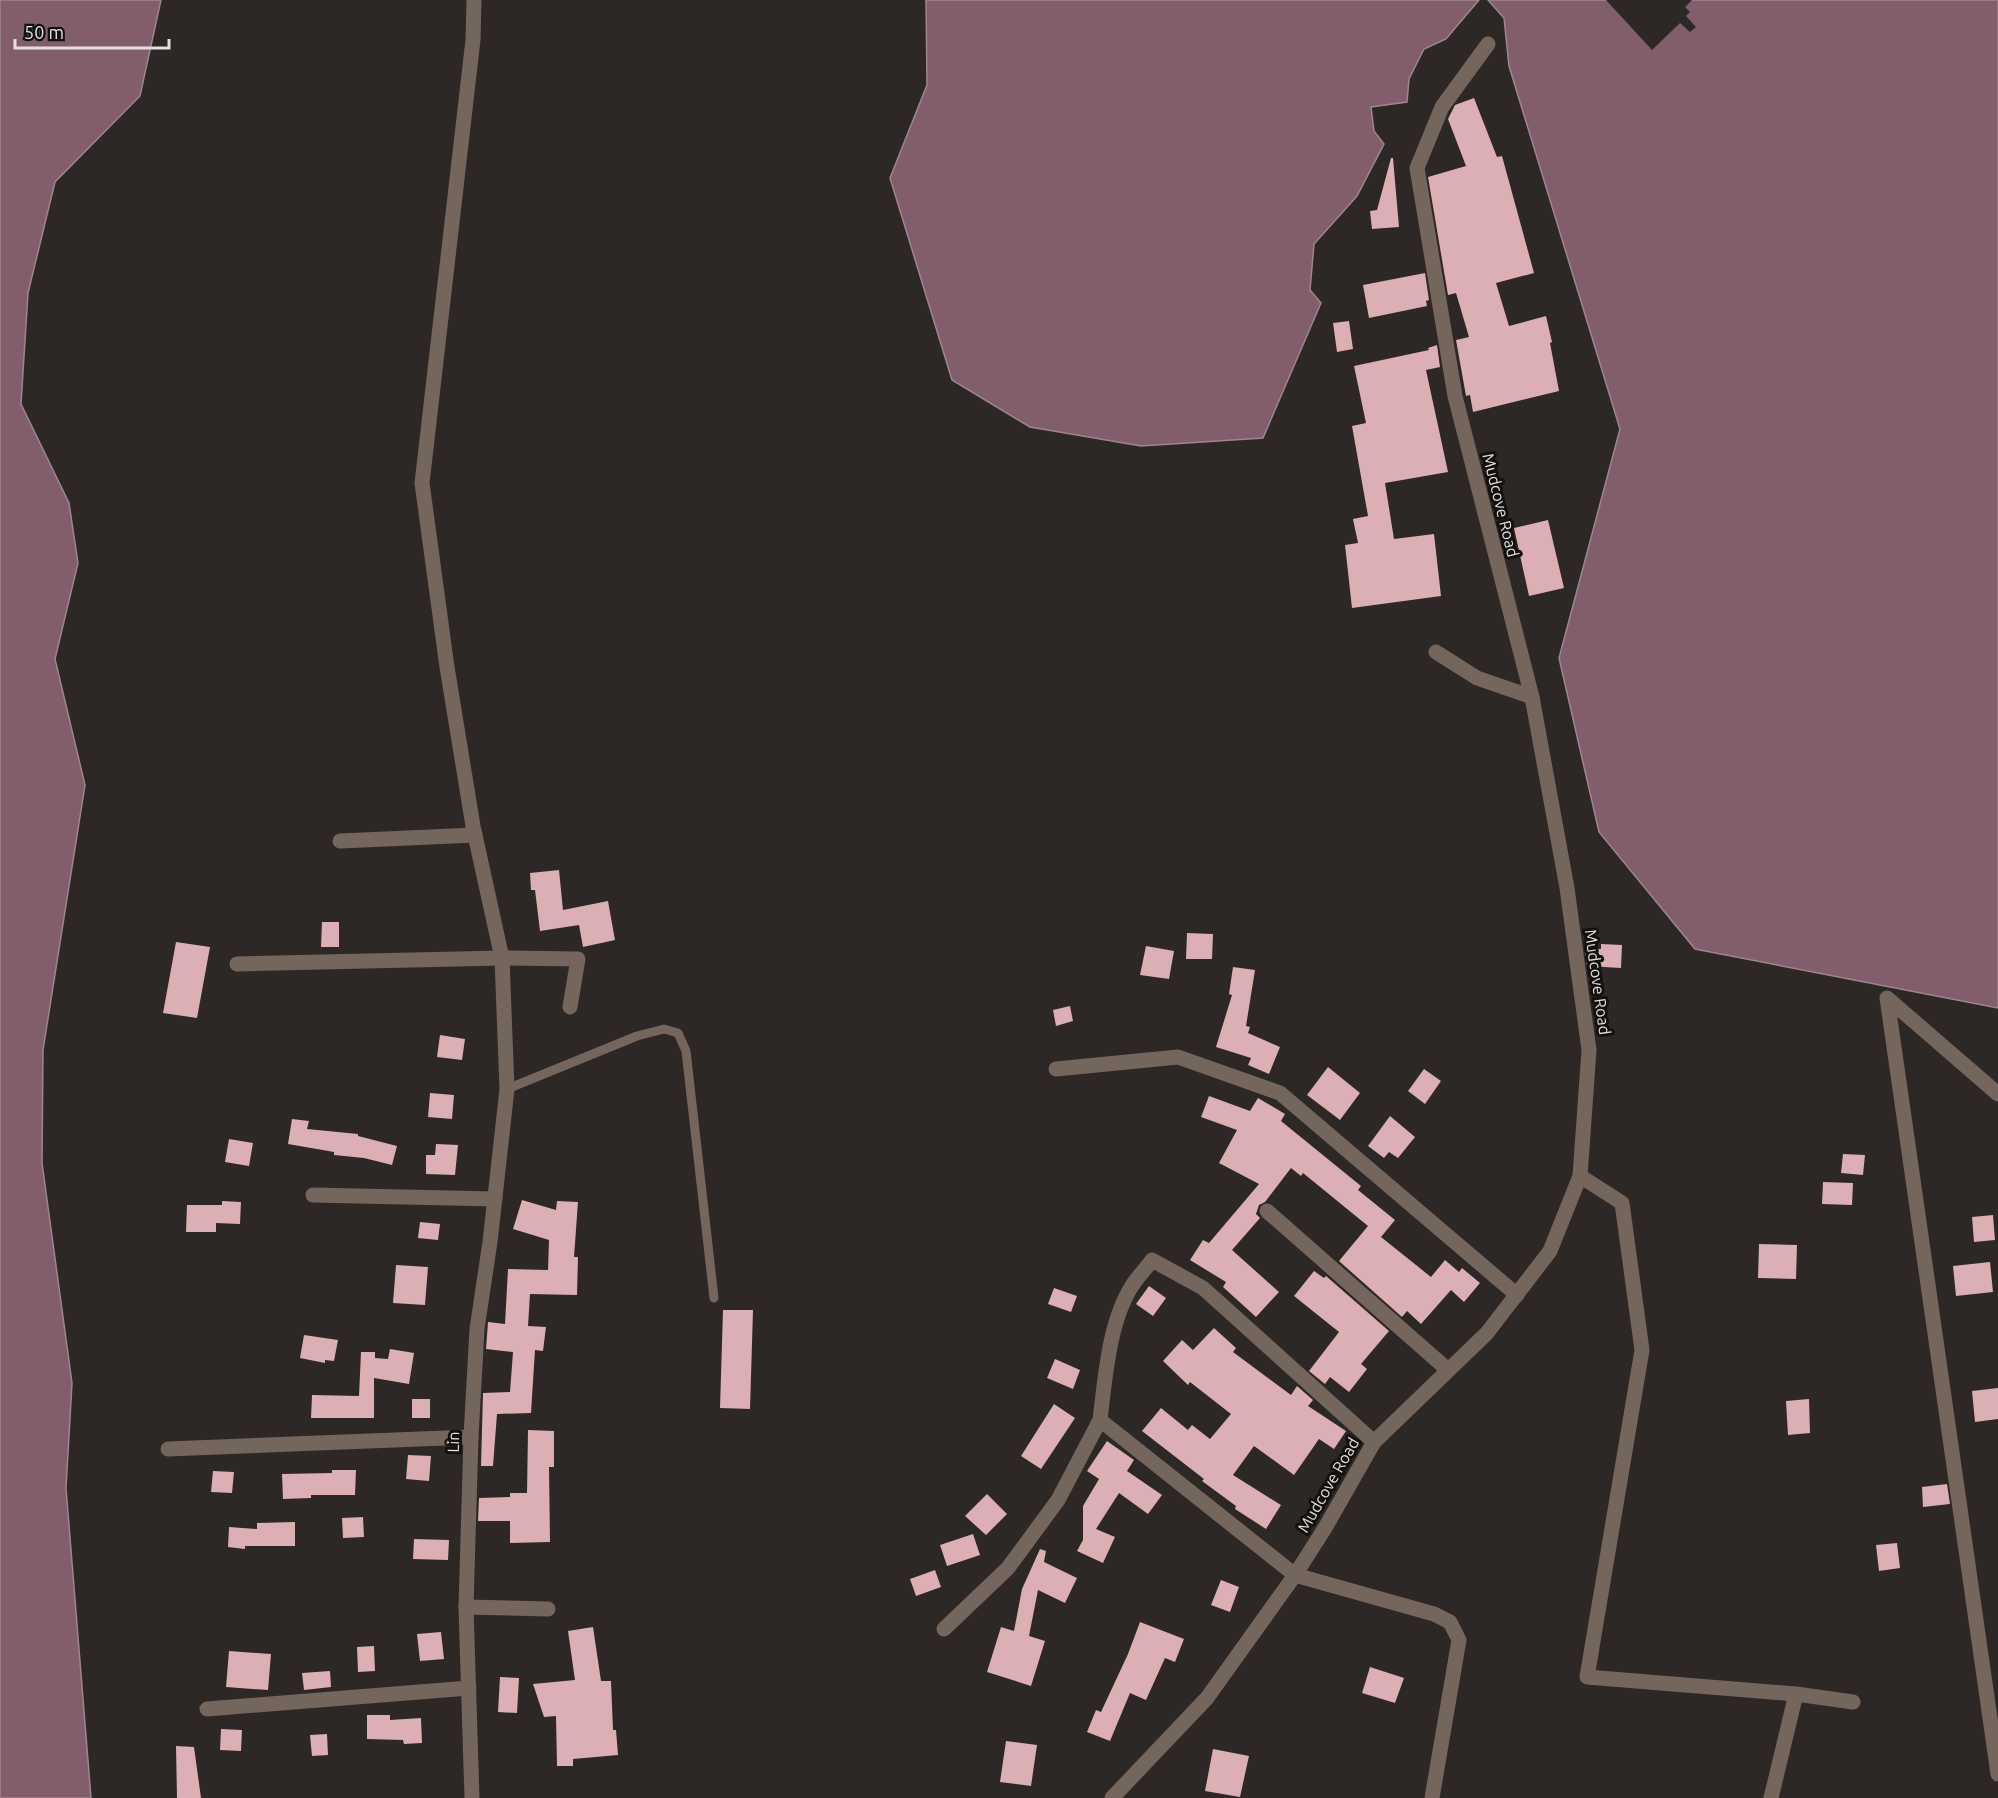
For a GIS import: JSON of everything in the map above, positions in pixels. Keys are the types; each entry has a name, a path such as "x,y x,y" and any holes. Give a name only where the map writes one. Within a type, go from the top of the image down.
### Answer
{"street":[{"name":"Lin","path":"472,1798 466,1607 471,1437 477,1329 507,1089 502,958 474,835 447,667 422,483 473,40 474,0"},
{"name":"Mudcove Road","path":"1112,1798 1207,1698 1295,1575 1374,1442 1486,1333 1550,1251 1580,1176 1589,1050 1567,888 1532,697 1455,396 1417,168 1442,107 1488,44"},
{"path":"1436,652 1477,678 1532,697"},
{"path":"340,841 474,835"},
{"path":"237,964 502,958 578,959 570,1007"},
{"path":"1998,1094 1887,998 1998,1774"},
{"path":"1056,1069 1178,1057 1280,1093 1517,1294"},
{"path":"1580,1176 1622,1203 1642,1350 1587,1677 1796,1694 1854,1702"},
{"path":"313,1195 495,1199"},
{"path":"1267,1211 1448,1370"},
{"path":"944,1629 1008,1568 1058,1500 1100,1420 1106,1370 1115,1327 1131,1286 1152,1260 1203,1288 1374,1442"},
{"path":"1100,1420 1295,1575 1434,1614 1450,1623 1459,1640 1432,1798"},
{"path":"168,1449 471,1437"},
{"path":"466,1607 548,1609"},
{"path":"207,1709 469,1688"},
{"path":"1771,1798 1796,1694"}],"lane":[{"path":"507,1089 636,1035 664,1029 678,1033 686,1052 714,1298"}],"shaded area":[{"path":"0,0 161,0 140,96 55,182 28,293 21,404 69,503 78,563 55,659 85,785 43,1050 42,1163 72,1383 66,1488 91,1798 0,1798"},
{"path":"926,0 1479,0 1446,39 1424,49 1409,79 1407,102 1371,107 1374,131 1384,144 1357,196 1314,244 1310,290 1321,303 1263,438 1141,446 1030,427 952,380 890,178 927,85"},
{"path":"1488,0 1998,0 1998,1008 1695,949 1599,832 1559,658 1620,429 1509,66 1504,18"}],"pier":[{"path":"1606,0 1692,0 1685,7 1690,12 1686,16 1696,27 1690,32 1680,23 1652,50"}],"building":[{"path":"1474,98 1497,157 1502,156 1534,273 1496,283 1509,326 1546,316 1559,391 1473,412 1470,395 1466,396 1456,340 1469,337 1456,293 1448,295 1428,177 1466,166 1448,119 1455,105"},
{"path":"1391,158 1393,158 1399,227 1372,229 1370,211 1377,210"},
{"path":"1425,273 1429,300 1426,301 1427,306 1369,318 1363,285"},
{"path":"1349,321 1353,349 1337,352 1333,323"},
{"path":"1437,345 1440,367 1426,370 1448,472 1385,483 1394,539 1434,534 1441,596 1352,608 1345,545 1358,543 1353,519 1368,516 1352,426 1366,423 1354,366 1429,350 1428,348"},
{"path":"1548,520 1564,588 1529,596 1514,528"},
{"path":"559,870 563,910 608,901 615,940 583,947 579,925 540,931 535,890 531,890 530,873"},
{"path":"322,922 339,922 339,947 321,947"},
{"path":"1187,933 1213,934 1212,959 1186,959"},
{"path":"176,942 210,947 197,1018 163,1013"},
{"path":"1601,944 1622,945 1621,968 1587,966 1585,948 1601,949"},
{"path":"1146,946 1174,951 1169,979 1140,975"},
{"path":"1233,967 1255,970 1246,1026 1250,1027 1248,1033 1280,1047 1269,1074 1248,1065 1251,1058 1216,1047 1232,995 1229,994"},
{"path":"1070,1006 1073,1021 1056,1026 1053,1010"},
{"path":"440,1035 465,1039 462,1060 437,1057"},
{"path":"1328,1067 1360,1093 1340,1120 1307,1095"},
{"path":"1424,1069 1441,1081 1425,1104 1408,1091"},
{"path":"430,1093 454,1095 452,1119 428,1117"},
{"path":"1209,1096 1250,1111 1258,1098 1285,1114 1281,1121 1361,1186 1358,1190 1395,1220 1381,1237 1431,1277 1445,1260 1459,1272 1462,1268 1480,1283 1464,1302 1451,1290 1421,1324 1407,1311 1402,1317 1339,1261 1368,1226 1303,1173 1301,1176 1291,1168 1265,1202 1259,1205 1256,1214 1260,1218 1232,1250 1279,1292 1256,1317 1223,1287 1226,1282 1190,1260 1203,1240 1209,1243 1259,1184 1219,1163 1237,1130 1201,1117"},
{"path":"1390,1116 1415,1137 1398,1158 1389,1152 1384,1158 1368,1146"},
{"path":"292,1119 309,1121 307,1129 358,1134 358,1136 397,1146 392,1165 288,1144"},
{"path":"229,1139 253,1143 249,1166 225,1162"},
{"path":"436,1144 458,1145 455,1175 426,1174 426,1155 435,1155"},
{"path":"1843,1154 1865,1155 1863,1175 1841,1173"},
{"path":"1823,1182 1853,1183 1852,1205 1822,1204"},
{"path":"522,1200 556,1210 557,1201 578,1202 574,1257 578,1257 577,1295 530,1294 528,1326 546,1327 543,1351 535,1350 531,1413 497,1414 493,1466 481,1466 483,1393 510,1392 513,1352 486,1349 488,1322 505,1324 508,1269 548,1270 549,1240 513,1229"},
{"path":"222,1201 241,1202 240,1224 216,1223 216,1232 186,1232 187,1205 222,1205"},
{"path":"1993,1215 1995,1240 1974,1242 1972,1217"},
{"path":"420,1222 440,1224 438,1240 418,1238"},
{"path":"1759,1244 1797,1245 1796,1279 1758,1278"},
{"path":"1990,1262 1993,1292 1956,1296 1953,1266"},
{"path":"396,1265 428,1267 425,1305 393,1303"},
{"path":"1314,1271 1324,1278 1326,1276 1389,1331 1361,1364 1367,1369 1349,1392 1330,1377 1325,1384 1309,1371 1339,1332 1294,1296"},
{"path":"1149,1286 1166,1298 1153,1316 1136,1304"},
{"path":"1054,1288 1077,1296 1071,1312 1048,1304"},
{"path":"723,1310 753,1310 750,1409 720,1408"},
{"path":"1214,1328 1236,1348 1233,1352 1291,1395 1297,1386 1313,1400 1308,1406 1346,1431 1334,1449 1319,1439 1294,1475 1254,1446 1233,1475 1281,1505 1266,1529 1235,1509 1236,1506 1202,1481 1204,1479 1142,1431 1161,1408 1188,1430 1192,1425 1210,1439 1231,1414 1190,1382 1188,1385 1163,1361 1182,1340 1193,1350"},
{"path":"304,1335 338,1340 334,1361 325,1360 325,1363 300,1358"},
{"path":"390,1349 414,1353 409,1384 374,1378 374,1418 311,1418 312,1395 359,1396 361,1352 375,1352 375,1358 388,1359"},
{"path":"1055,1359 1080,1370 1073,1389 1047,1378"},
{"path":"1998,1388 1998,1419 1975,1422 1972,1391"},
{"path":"412,1399 430,1399 430,1418 412,1418"},
{"path":"1809,1399 1810,1433 1788,1435 1786,1401"},
{"path":"1054,1404 1075,1418 1041,1469 1021,1456"},
{"path":"528,1430 554,1431 554,1467 549,1467 550,1542 510,1543 510,1521 478,1521 479,1498 510,1497 510,1493 527,1493"},
{"path":"1107,1441 1134,1460 1127,1471 1162,1495 1148,1514 1119,1493 1096,1529 1115,1537 1103,1563 1077,1551 1083,1540 1083,1506 1099,1479 1087,1471"},
{"path":"408,1455 431,1456 429,1481 406,1479"},
{"path":"332,1470 356,1470 355,1495 311,1495 311,1498 283,1499 282,1474 332,1473"},
{"path":"213,1471 234,1472 232,1493 211,1492"},
{"path":"1947,1484 1950,1504 1923,1507 1922,1487"},
{"path":"987,1494 1007,1514 986,1535 965,1516"},
{"path":"363,1517 364,1537 343,1538 342,1518"},
{"path":"295,1522 295,1546 245,1546 245,1549 228,1547 229,1527 257,1529 257,1523"},
{"path":"973,1534 980,1555 947,1566 940,1545"},
{"path":"414,1539 449,1540 448,1560 413,1559"},
{"path":"1897,1543 1900,1568 1879,1571 1876,1545"},
{"path":"1040,1549 1046,1551 1044,1562 1077,1578 1065,1603 1038,1590 1029,1636 1045,1641 1031,1686 987,1672 1001,1627 1014,1631 1022,1589"},
{"path":"935,1570 941,1587 916,1596 910,1579"},
{"path":"1221,1580 1239,1587 1230,1612 1211,1605"},
{"path":"1140,1622 1184,1639 1175,1662 1165,1658 1146,1700 1130,1693 1110,1741 1087,1732 1096,1710 1101,1712"},
{"path":"593,1627 601,1681 611,1681 613,1730 616,1730 618,1755 573,1759 573,1766 557,1766 556,1716 544,1717 533,1684 575,1680 568,1631"},
{"path":"441,1632 444,1659 420,1661 417,1634"},
{"path":"374,1646 375,1671 358,1672 357,1647"},
{"path":"229,1651 271,1654 268,1690 226,1687"},
{"path":"1370,1667 1404,1678 1395,1703 1362,1693"},
{"path":"330,1671 331,1687 304,1690 302,1673"},
{"path":"500,1677 519,1678 517,1713 498,1712"},
{"path":"367,1715 390,1715 390,1720 421,1718 422,1743 404,1744 403,1740 367,1739"},
{"path":"221,1729 242,1730 241,1751 220,1750"},
{"path":"327,1734 328,1755 312,1756 310,1735"},
{"path":"1006,1741 1037,1745 1031,1786 1000,1782"},
{"path":"176,1746 194,1747 201,1798 177,1798"},
{"path":"1213,1749 1249,1756 1240,1797 1205,1791"}]}
